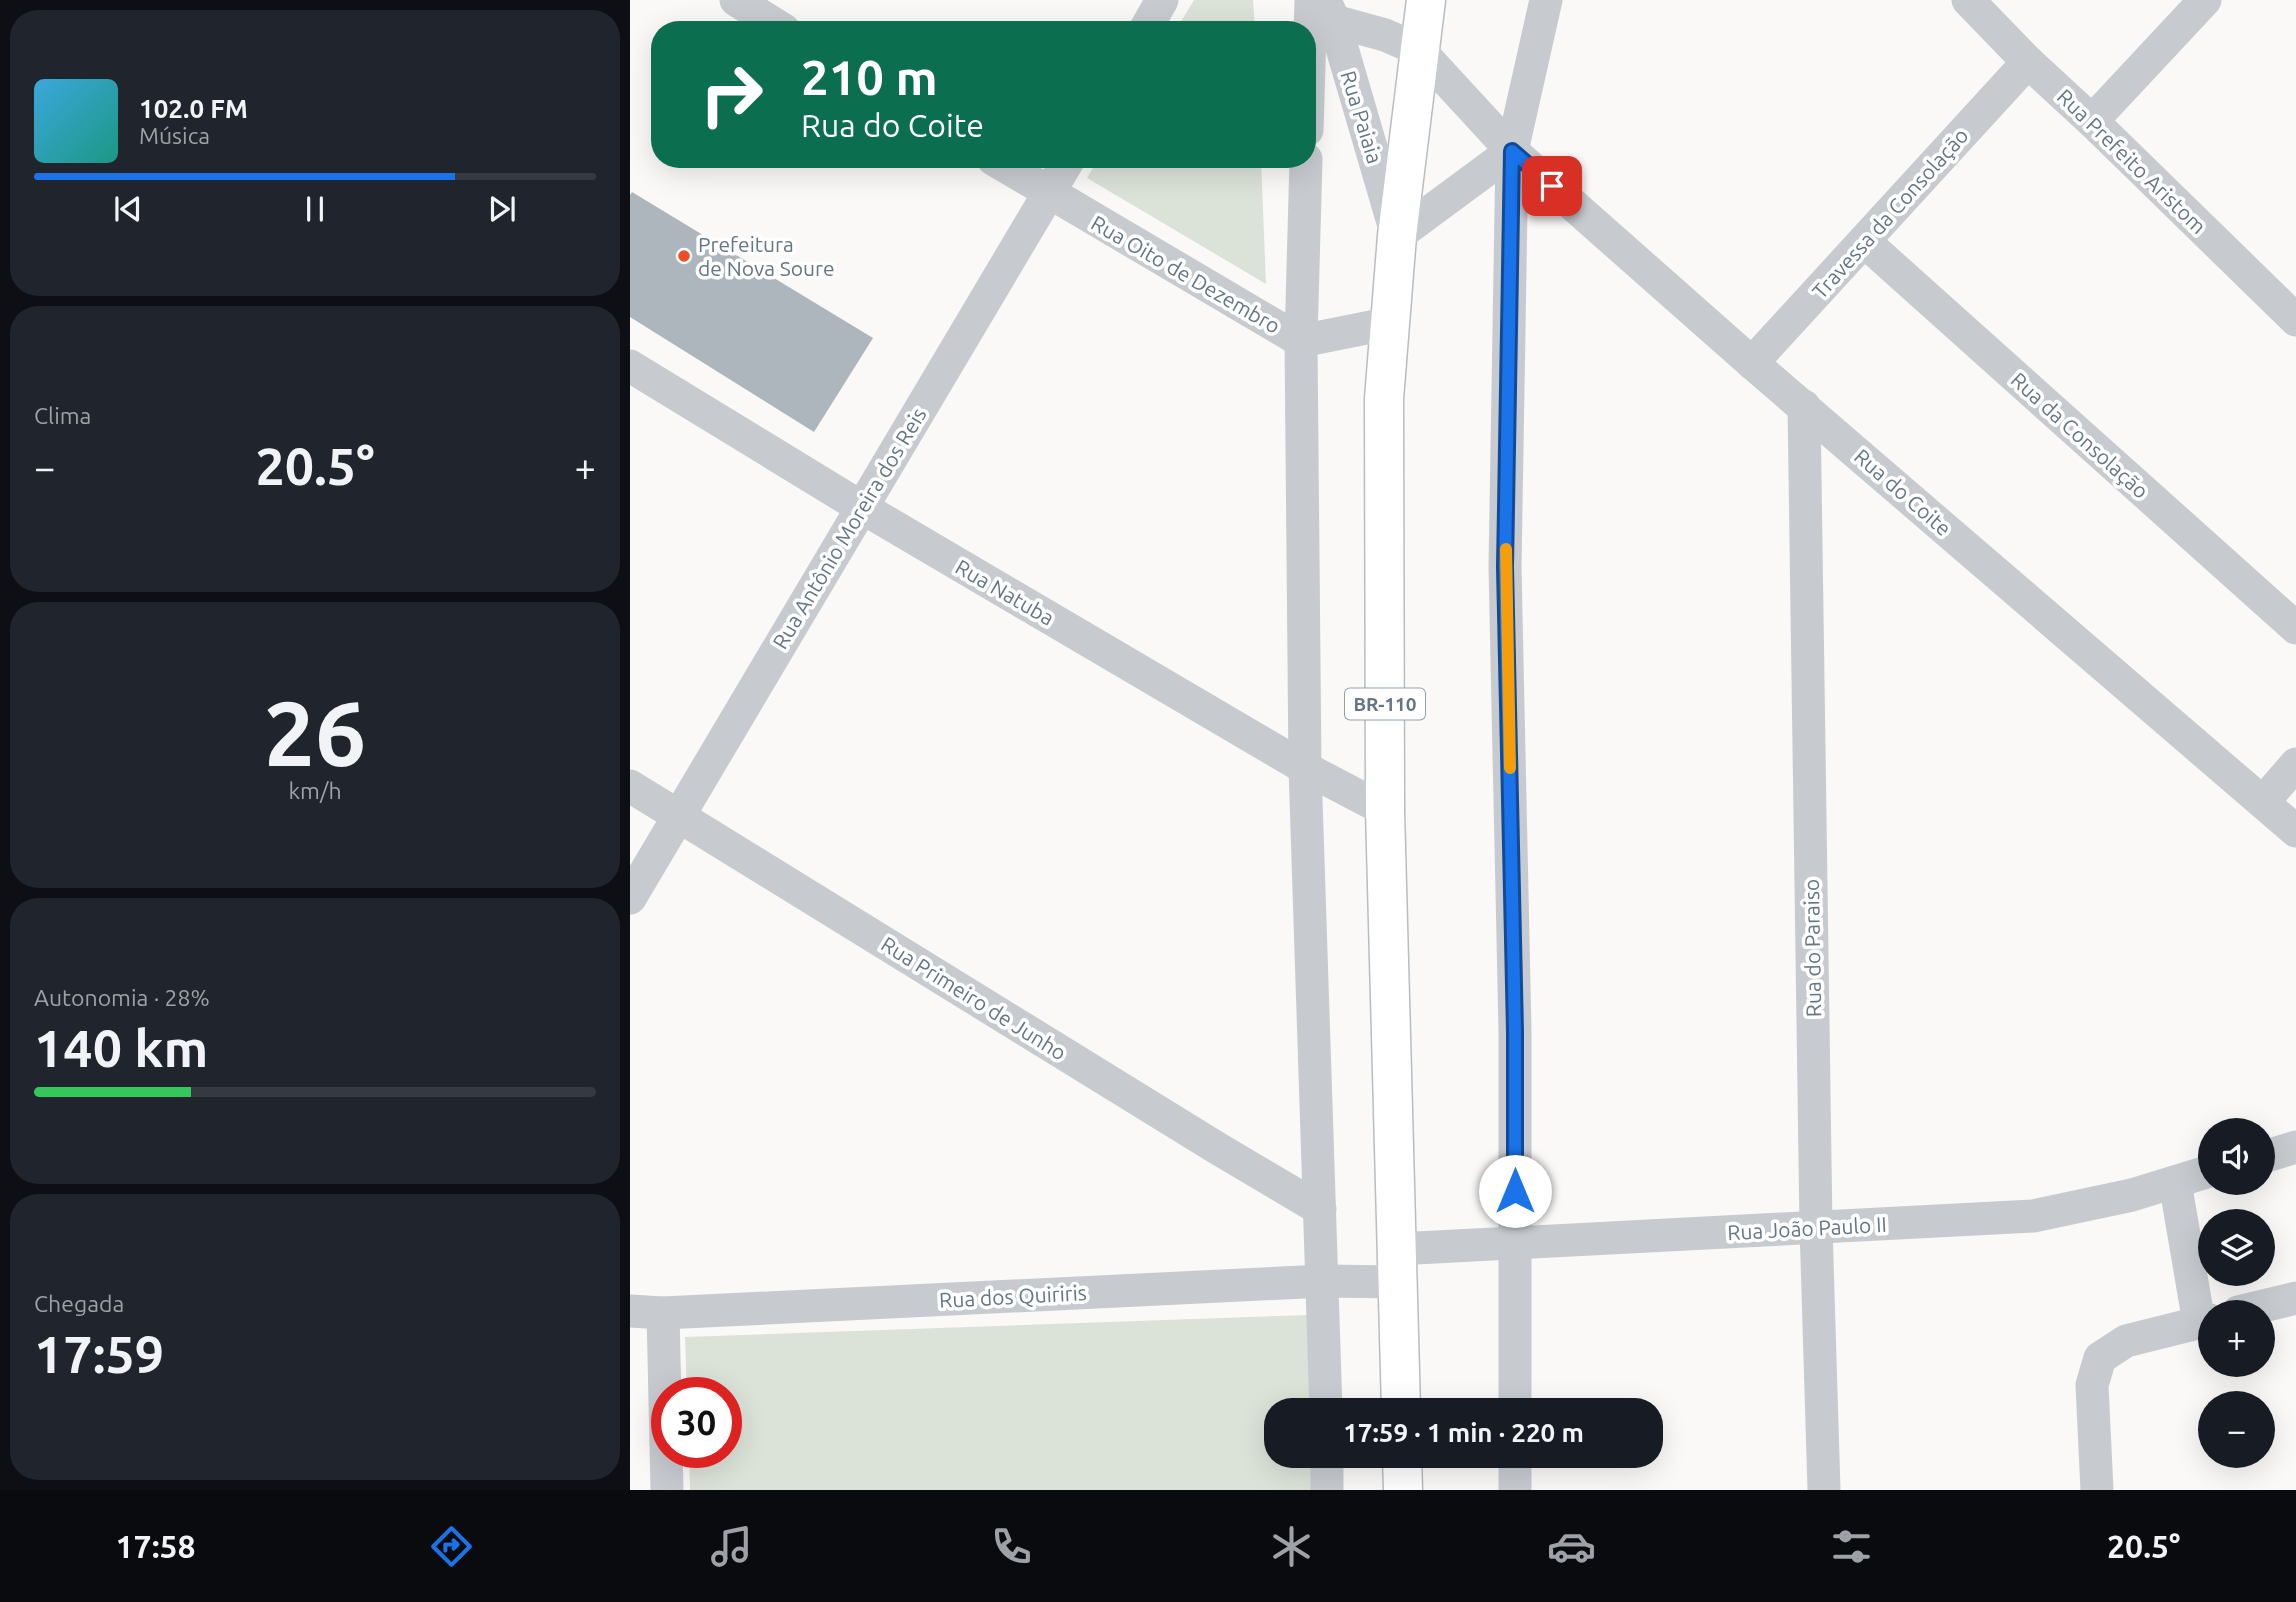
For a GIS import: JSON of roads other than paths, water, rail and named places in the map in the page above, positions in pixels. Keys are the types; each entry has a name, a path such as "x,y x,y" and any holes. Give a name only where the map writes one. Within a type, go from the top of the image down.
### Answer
{"main road":[{"name":"BR-110","path":"1401,1398 1385,810 1384,400 1397,236 1426,0"},
{"path":"1402,1468 1403,1490"}],"street":[{"path":"736,0 770,21"},
{"path":"1150,21 1162,0"},
{"path":"1515,1398 1515,1032 1505,567 1512,151 1546,0"},
{"name":"Rua Prefeito Aristom","path":"1968,0 2028,62 2296,320"},
{"path":"2092,121 2204,0"},
{"path":"1316,61 1323,7 1419,50"},
{"name":"Rua Paiaia","path":"1323,7 1397,236"},
{"name":"Rua do Coite","path":"1419,50 1512,151 1752,363 2296,831"},
{"name":"Travessa da Consolação","path":"1752,363 2028,62"},
{"path":"1397,236 1512,151"},
{"name":"Rua Oito de Dezembro","path":"1007,168 1301,341 1391,323"},
{"name":"Rua Antônio Moreira dos Reis","path":"630,898 1064,168"},
{"path":"1306,168 1301,341 1305,768 1326,1398"},
{"name":"Rua da Consolação","path":"1865,242 2296,628"},
{"name":"Rua Natuba","path":"630,366 860,508 1305,768 1385,810"},
{"name":"Rua do Paraiso","path":"1804,406 1816,1227 1824,1490"},
{"path":"2263,802 2296,764"},
{"name":"Rua Primeiro de Junho","path":"630,786 1320,1209"},
{"path":"2275,1153 2296,1147"},
{"name":"Rua João Paulo II","path":"1397,1266 1514,1245 2033,1216 2132,1195 2198,1175"},
{"path":"2175,1182 2200,1300"},
{"name":"Rua dos Quiriris","path":"630,1311 663,1313 1324,1281 1397,1266"},
{"path":"2275,1303 2296,1298"},
{"path":"663,1313 667,1490"},
{"path":"2097,1490 2092,1385 2100,1358 2126,1341 2198,1323"},
{"path":"1327,1468 1327,1490"},
{"path":"1515,1468 1515,1490"}],"place":[{"name":"Prefeitura de Nova Soure","path":"684,256"}]}
